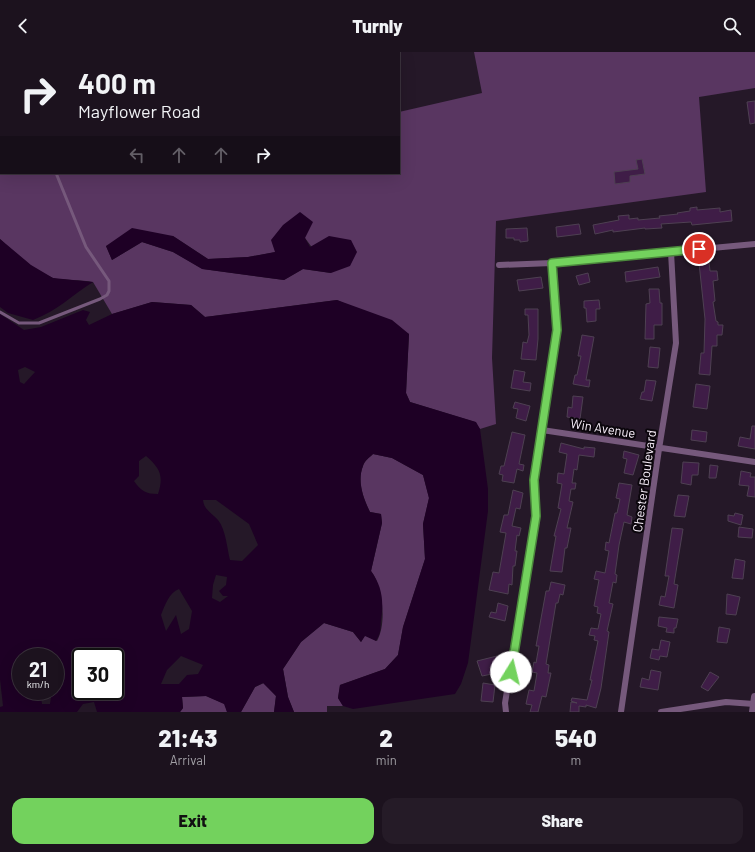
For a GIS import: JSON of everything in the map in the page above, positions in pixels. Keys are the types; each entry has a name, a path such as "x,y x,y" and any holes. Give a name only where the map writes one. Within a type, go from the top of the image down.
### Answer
{"street":[{"path":"499,265 552,263 755,244"},
{"name":"Chester Boulevard","path":"622,712 659,449 676,343 672,252"},
{"path":"506,712 506,704 536,516 534,480 557,330 552,263"},
{"name":"Win Avenue","path":"542,430 659,449 755,462"},
{"path":"661,712 726,702 754,704"}],"lane":[{"path":"0,312 19,323 39,323 100,299 109,291 109,281 86,247 56,174"}],"shaded area":[{"path":"474,52 755,52 755,88 699,97 706,192 496,221 492,358 496,424 480,429 475,422 410,402 406,393 409,334 337,300 205,317 191,305 152,302 112,314 93,282 53,278 38,270 0,239 0,174 400,174 400,112 482,93","holes":["173,236 208,259 248,257 276,252 305,238 331,273 303,269 284,280 203,269 173,252 142,242 112,260 106,246"]},
{"path":"300,212 313,222 305,238 310,247 329,236 351,240 357,252 350,266 331,273 303,269 284,280 202,269 173,252 142,242 112,260 106,246 132,228 173,236 208,259 248,257 275,252 271,240 283,225"},
{"path":"0,239 31,265 53,278 93,282 57,308 33,320 8,313 0,307"},
{"path":"337,300 392,320 409,334 406,393 410,402 476,422 480,429 488,489 488,511 468,663 461,684 455,694 353,709 343,706 338,698 340,685 385,669 398,655 403,627 425,559 423,524 429,498 423,475 392,458 373,454 364,464 361,472 361,483 363,495 370,512 381,514 382,523 371,571 378,582 382,600 380,632 376,641 365,636 361,642 353,632 324,623 301,642 283,669 288,697 294,712 274,712 276,696 263,683 255,687 241,712 227,712 224,704 206,696 182,697 183,708 180,712 97,712 94,702 83,704 77,712 0,712 0,707 3,706 0,679 0,314 24,330 41,327 83,310 90,312 86,320 89,325 112,314 152,302 191,305 205,317","holes":["25,367 35,372 24,384 20,382 18,370","146,456 158,469 161,477 158,494 147,493 134,481 139,476 139,461","203,500 216,500 249,524 258,545 242,561 230,560 225,534 221,524","216,575 227,577 226,585 219,591 223,596 228,596 220,602 212,598 213,585","179,589 192,611 189,629 181,634 176,615 166,631 161,615 168,600","181,656 203,665 198,674 187,675 179,684 161,684 167,670"]},
{"path":"373,454 392,458 423,475 429,498 423,524 425,559 403,627 398,655 385,669 340,685 338,698 343,706 327,706 327,712 294,712 288,697 283,669 301,642 324,623 353,632 361,642 365,635 377,641 380,633 383,615 381,595 371,571 382,523 381,514 370,512 363,495 361,483 361,472 364,464"},
{"path":"264,683 276,696 274,712 241,712 255,687"},
{"path":"206,696 225,704 227,712 180,712 183,708 182,697"}],"building":[{"path":"755,101 755,123 750,124 747,102"},
{"path":"642,159 645,174 630,176 630,182 615,184 614,172 638,169 636,160"},
{"path":"697,207 697,210 720,208 720,212 731,210 732,221 692,225 691,222 661,224 662,228 645,228 613,232 613,230 595,234 593,225 619,220 618,216 629,215 629,219 638,218 638,220 660,218 659,216 678,214 677,213 690,211 690,208"},
{"path":"579,224 581,234 557,237 556,227"},
{"path":"527,228 528,241 520,242 520,240 514,240 514,238 506,238 506,229"},
{"path":"709,262 710,271 717,271 718,280 713,281 715,301 713,302 716,321 718,322 718,325 723,325 722,335 717,335 717,346 712,346 710,375 699,374 701,353 704,353 705,319 699,263"},
{"path":"658,267 660,277 626,282 625,272"},
{"path":"588,273 590,282 579,285 576,276"},
{"path":"541,277 543,288 519,291 517,280"},
{"path":"649,289 659,289 660,303 662,303 662,325 654,325 654,339 645,339 646,304 650,303"},
{"path":"599,300 600,309 596,309 596,321 587,322 584,301"},
{"path":"525,309 538,309 536,360 521,359 523,342 527,343 529,335 528,315 525,315"},
{"path":"582,335 594,337 586,380 590,380 589,387 573,384 575,375 577,375 581,356 578,356"},
{"path":"650,347 660,348 658,368 648,367"},
{"path":"514,370 525,372 523,382 531,383 530,391 511,388"},
{"path":"646,380 656,381 652,401 640,399 642,392 644,392"},
{"path":"696,384 710,386 707,409 693,407"},
{"path":"573,396 583,397 580,419 567,417 568,407 572,408"},
{"path":"515,402 530,406 526,421 516,418 518,409 513,408"},
{"path":"752,426 755,426 755,449 738,446 740,437 750,439"},
{"path":"692,430 707,432 706,442 691,440"},
{"path":"512,432 525,435 519,464 524,465 523,471 517,469 514,483 502,481 503,475 499,474 501,466 504,466"},
{"path":"561,443 584,449 584,447 595,448 594,457 579,455 577,470 574,469 572,483 576,483 575,489 571,489 569,501 573,502 567,528 571,528 567,548 565,548 562,572 550,571 556,536 554,536 561,509 558,508 562,484 557,483 558,473 564,474 567,454 559,452"},
{"path":"624,451 639,455 633,475 624,473 627,459 623,458"},
{"path":"683,462 699,463 698,475 692,475 691,485 681,483"},
{"path":"710,465 718,466 716,478 709,478"},
{"path":"741,471 751,473 750,477 755,477 755,497 747,496 749,486 739,485"},
{"path":"619,483 632,485 627,515 632,517 631,524 624,522 619,545 615,574 617,575 616,583 613,582 609,603 613,604 607,631 609,632 601,688 596,708 586,705 586,707 579,706 579,712 570,712 571,702 577,703 571,701 572,698 587,700 592,680 590,680 598,641 594,640 595,636 589,635 591,628 598,629 601,614 597,613 598,607 594,606 599,580 594,579 596,571 605,573 609,551 605,550 606,542 609,543 615,513 617,513 620,499 616,498"},
{"path":"513,490 523,493 520,509 516,508 512,526 521,528 519,536 517,535 515,566 513,566 512,585 509,584 508,594 489,590 493,572 499,573 506,533 500,532 504,515 508,515"},
{"path":"678,495 689,496 685,517 674,516"},
{"path":"735,513 743,515 741,525 728,521 728,515 734,516"},
{"path":"739,527 753,529 752,538 738,537"},
{"path":"672,528 683,529 674,584 678,585 674,608 659,605 661,596 665,597 669,576 665,576"},
{"path":"735,559 745,561 743,579 732,578"},
{"path":"551,582 565,585 563,595 560,594 558,603 556,603 546,664 549,665 548,673 551,673 546,697 542,696 538,712 530,712 532,705 526,704 529,690 534,691 537,673 532,672 534,662 536,663 539,646 536,646 546,591 549,591"},
{"path":"727,594 740,597 736,615 726,614"},
{"path":"498,603 508,606 505,621 489,617 491,612 496,613"},
{"path":"659,617 678,619 676,628 674,628 674,633 666,632 667,628 658,626"},
{"path":"719,627 730,629 727,643 717,642"},
{"path":"661,640 670,642 667,657 660,656 659,660 650,658 652,649 659,650"},
{"path":"497,656 499,665 490,667 492,674 482,676 477,661"},
{"path":"651,670 661,672 658,690 640,687 642,678 649,680"},
{"path":"710,672 719,677 708,691 701,687"},
{"path":"483,683 495,685 493,702 481,701"}],"route":[{"path":"511,672 536,516 534,480 557,330 552,263 699,249"}]}
